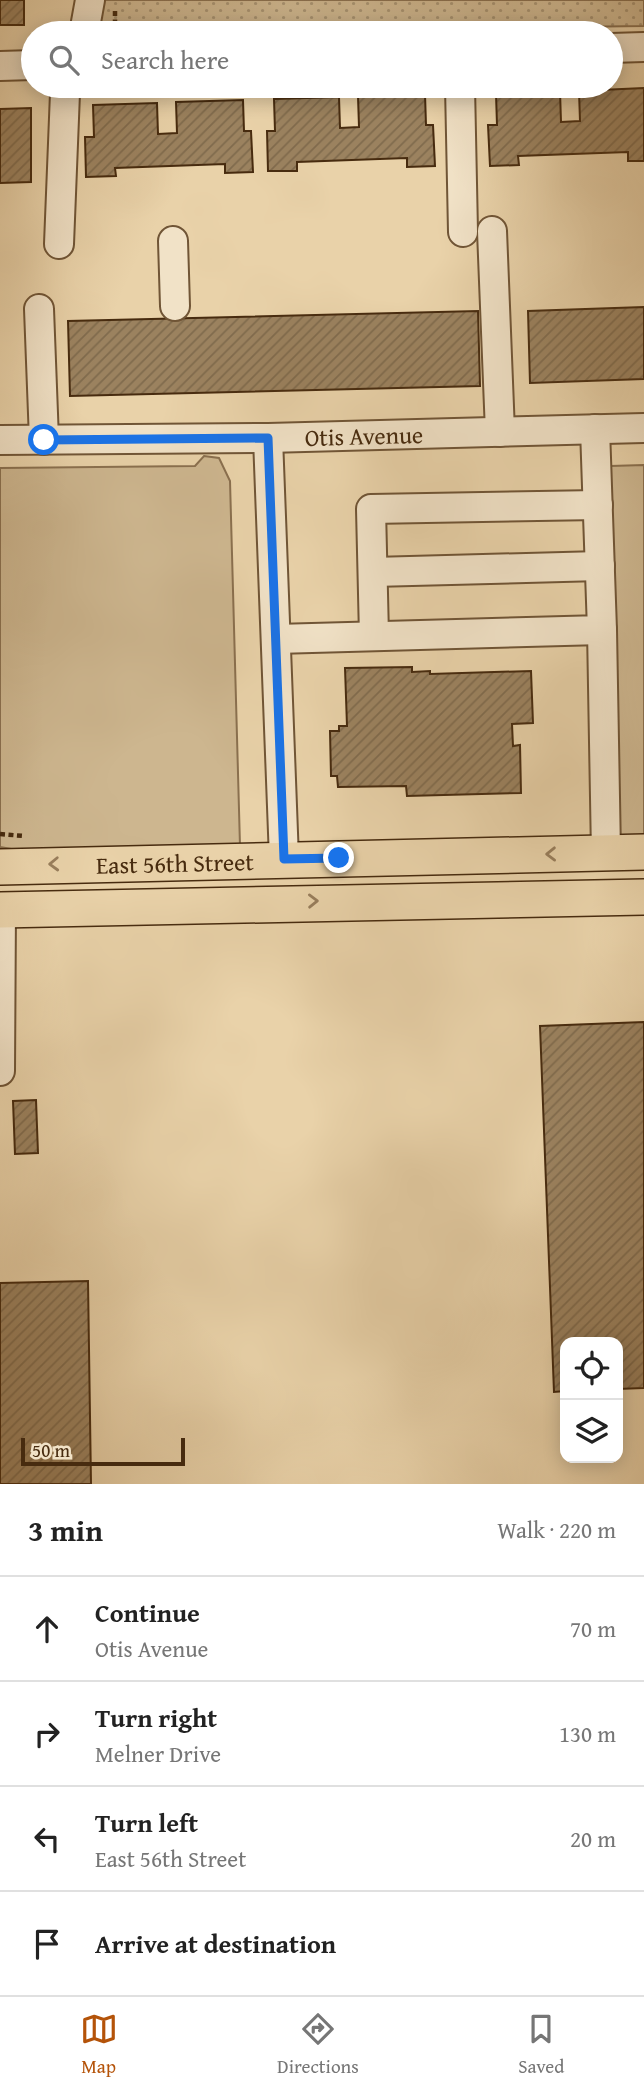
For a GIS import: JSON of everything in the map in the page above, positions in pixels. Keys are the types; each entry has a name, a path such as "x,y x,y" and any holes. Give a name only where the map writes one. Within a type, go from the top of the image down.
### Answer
{"main road":[{"name":"East 56th Street","path":"0,867 644,852"},
{"path":"9,909 168,889 270,881 281,872 284,859"},
{"name":"East 56th Street","path":"9,909 644,897"}],"street":[{"path":"86,21 90,0"},
{"path":"623,48 644,47"},
{"path":"0,66 21,65"},
{"path":"59,244 65,98"},
{"path":"460,98 463,232"},
{"path":"492,231 500,432"},
{"path":"173,241 176,306"},
{"path":"39,309 44,440"},
{"name":"Otis Avenue","path":"0,440 268,438 644,428"},
{"path":"595,429 606,853"},
{"path":"268,438 284,859"},
{"path":"373,636 371,509 598,505"},
{"path":"373,572 600,566"},
{"path":"276,639 602,630"},
{"path":"0,1071 1,997 9,909"}],"shaded area":[{"path":"103,0 644,0 644,26 623,26 623,21 100,21"},
{"path":"204,456 219,458 230,481 240,846 46,855 0,847 0,468 195,466"},
{"path":"644,465 644,839 611,839 611,466"}],"building":[{"path":"0,0 24,0 24,21 21,21 21,25 0,25"},
{"path":"644,88 644,161 628,161 628,152 518,156 519,165 490,166 488,125 497,125 496,98 560,98 561,122 580,121 579,98 623,98 623,89"},
{"path":"339,98 340,128 359,127 358,98 425,98 426,125 433,125 435,166 407,167 407,158 297,162 297,171 268,171 267,131 275,131 274,99"},
{"path":"243,100 244,131 251,131 253,172 225,173 225,164 115,168 116,176 86,177 85,137 94,137 93,105 157,103 158,134 177,133 176,102"},
{"path":"31,108 31,182 0,183 0,109"},
{"path":"644,307 644,379 530,383 528,311"},
{"path":"478,311 480,386 70,396 68,321"},
{"path":"412,667 412,672 430,671 430,674 531,671 533,723 512,724 513,746 520,745 521,793 407,796 406,786 338,787 337,776 331,776 330,731 339,731 339,726 347,726 345,668"},
{"path":"644,1022 644,1388 623,1389 623,1337 560,1337 560,1391 554,1392 540,1026"},
{"path":"36,1100 38,1153 15,1154 13,1101"},
{"path":"88,1281 91,1484 0,1484 0,1283"}],"route":[{"path":"44,440 268,438 284,859 339,858"}]}
